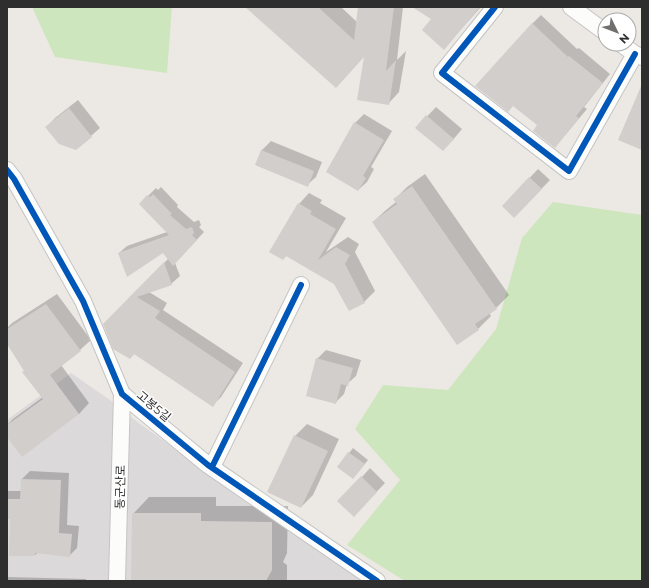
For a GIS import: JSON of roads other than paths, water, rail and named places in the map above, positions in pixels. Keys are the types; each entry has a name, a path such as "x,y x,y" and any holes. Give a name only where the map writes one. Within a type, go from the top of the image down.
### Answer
{"street":[{"path":"495,7 442,73 569,171 638,55"},
{"path":"571,7 597,26"},
{"name":"고봉5길","path":"7,170 14,179 83,301 122,394 212,468 377,581"},
{"path":"212,468 301,285"},
{"name":"동군산로","path":"117,581 122,394"}]}
